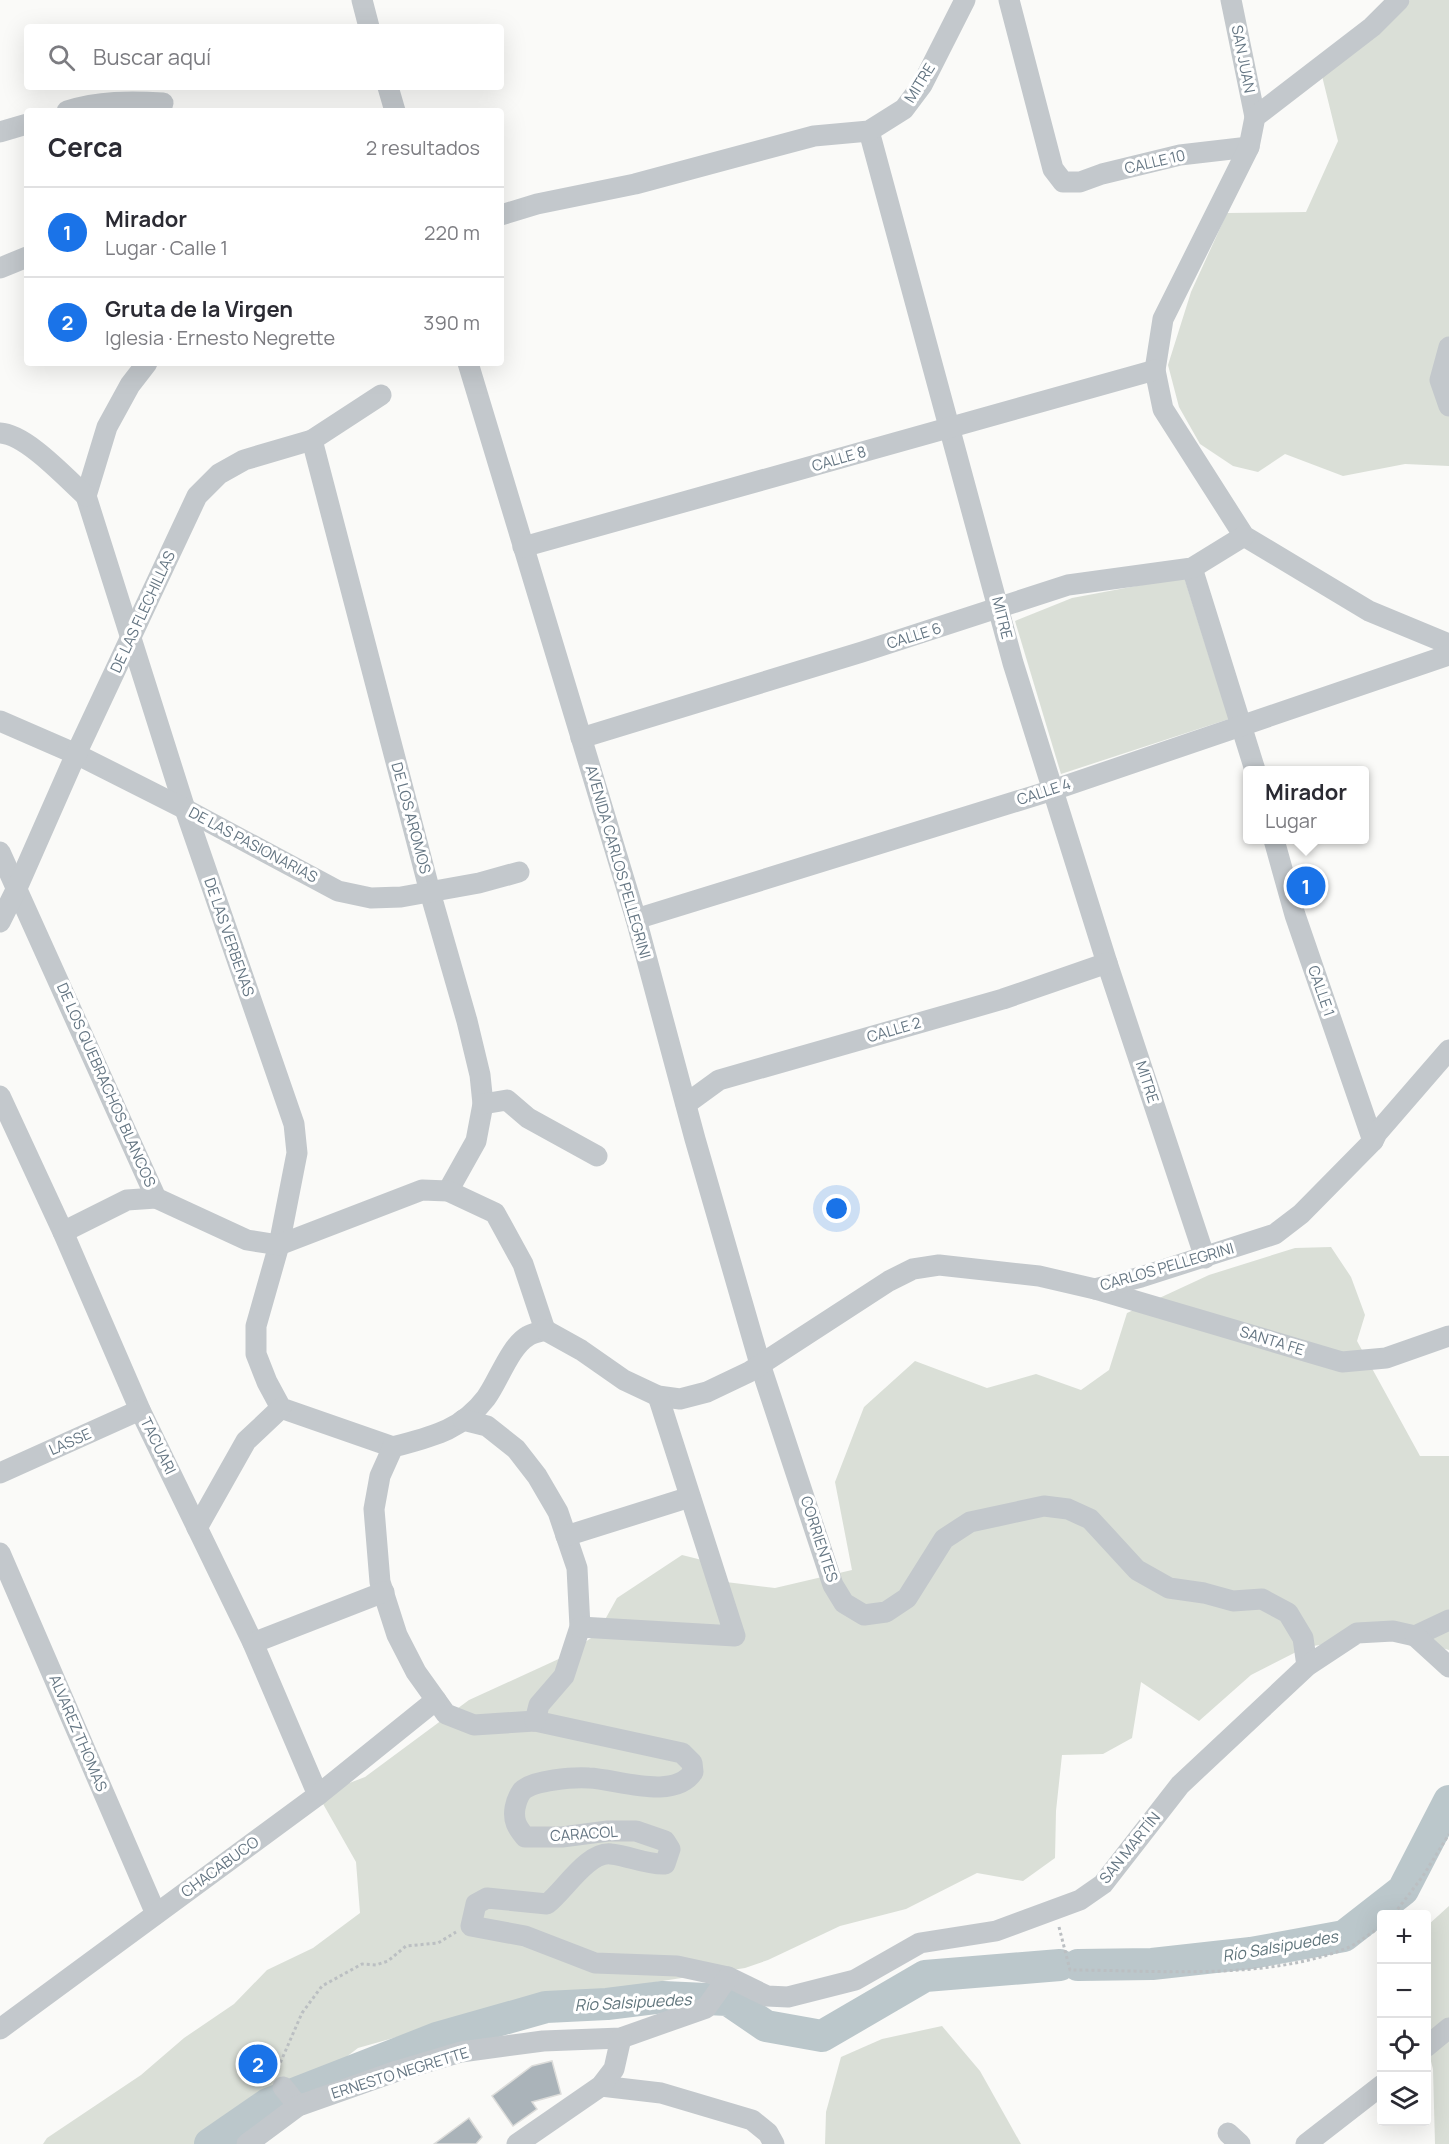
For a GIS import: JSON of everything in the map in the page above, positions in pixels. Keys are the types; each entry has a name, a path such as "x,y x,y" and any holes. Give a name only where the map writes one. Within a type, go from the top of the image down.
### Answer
{"street":[{"path":"362,0 368,24"},
{"name":"MITRE","path":"964,0 922,85 904,109 869,130 1013,663 1107,963 1205,1258"},
{"name":"CALLE 10","path":"1009,0 1053,169 1062,182 1080,182 1102,174 1179,155 1249,147"},
{"name":"SAN JUAN","path":"1231,0 1255,117"},
{"path":"1399,0 1372,27 1255,117 1249,147 1163,319 1155,370 1163,409 1244,536 1369,611 1449,644"},
{"path":"389,90 394,108"},
{"path":"76,108 121,101 163,103"},
{"path":"0,132 24,125"},
{"path":"504,214 537,204 635,184 814,136 869,130"},
{"path":"0,268 24,258"},
{"path":"1449,347 1440,380 1449,406"},
{"path":"0,433 5,433 31,446 86,496 107,427 130,385 145,366"},
{"name":"AVENIDA CARLOS PELLEGRINI","path":"469,366 636,919 760,1364"},
{"name":"CALLE 8","path":"523,547 1155,370"},
{"name":"DE LAS FLECHILLAS","path":"0,922 196,496 219,474 244,460 312,440 381,395"},
{"name":"DE LOS AROMOS","path":"312,440 480,1075 483,1104 476,1141 448,1191"},
{"name":"DE LAS VERBENAS","path":"86,496 185,809 294,1124 297,1153 279,1245 256,1326 256,1354 281,1408"},
{"name":"CALLE 6","path":"581,738 1068,585 1192,568 1244,536"},
{"path":"1192,568 1254,766"},
{"name":"CALLE 4","path":"636,919 1053,790 1449,655"},
{"name":"DE LAS PASIONARIAS","path":"0,721 76,754 338,891 371,898 401,897 479,883 519,872"},
{"name":"CALLE 1","path":"1275,844 1295,915 1373,1141"},
{"name":"DE LOS QUEBRACHOS BLANCOS","path":"0,852 156,1198 247,1240 279,1245 422,1190 448,1191 495,1213 523,1264 545,1330"},
{"name":"CALLE 2","path":"686,1104 719,1080 1003,999 1107,963"},
{"name":"CARLOS PELLEGRINI","path":"658,1396 680,1399 707,1392 749,1372 889,1281 913,1269 939,1265 1039,1276 1095,1288 1205,1258 1275,1234 1301,1214 1373,1141 1377,1133 1449,1050"},
{"name":"TACUARI","path":"0,1096 63,1232 140,1410 253,1643 318,1795"},
{"path":"483,1104 507,1100 528,1118 597,1156"},
{"path":"63,1232 127,1200 156,1198"},
{"name":"SANTA FE","path":"1095,1288 1342,1362 1386,1358 1449,1336"},
{"path":"196,1528 246,1441 281,1408 393,1448 441,1435 463,1420 485,1398 508,1358 526,1337 545,1330 581,1350 624,1380 658,1396 735,1636 580,1626"},
{"name":"CORRIENTES","path":"760,1364 833,1585 844,1603 864,1615 886,1612 907,1598 944,1539 970,1522 1044,1506 1068,1509 1090,1519 1137,1570 1169,1588 1204,1593 1233,1601 1262,1599 1288,1613 1303,1638 1307,1666"},
{"name":"LASSE","path":"0,1473 140,1410"},
{"path":"463,1420 487,1426 516,1449 537,1476 558,1512 578,1568 580,1626 564,1676 539,1705 535,1721"},
{"name":"CARACOL","path":"393,1448 380,1476 374,1509 380,1582 398,1635 416,1672 446,1714 474,1725 535,1721 682,1753 692,1763 693,1772 688,1781 676,1785 634,1787 589,1778 539,1782 522,1791 516,1803 514,1818 525,1837 562,1837 608,1831 636,1831 665,1841 670,1849 665,1864 655,1864 608,1853 589,1860 547,1904 487,1898 476,1904 471,1926"},
{"path":"567,1536 690,1497"},
{"name":"ALVAREZ THOMAS","path":"0,1553 156,1914"},
{"path":"253,1643 384,1592"},
{"path":"1449,1620 1415,1636 1449,1667"},
{"name":"SAN MARTÍN","path":"728,1977 767,1996 788,1997 855,1980 920,1943 996,1931 1080,1900 1103,1884 1180,1785 1307,1666 1357,1633 1393,1631 1415,1636"},
{"name":"CHACABUCO","path":"0,2029 318,1795 436,1700"},
{"path":"471,1926 525,1936 595,1963 677,1966 728,1977"},
{"name":"ERNESTO NEGRETTE","path":"247,2144 298,2106 397,2071 461,2052 543,2041 621,2038 706,2008 728,1977"},
{"path":"1431,2043 1449,2028"},
{"path":"517,2144 601,2086 614,2069 621,2038"},
{"path":"279,2080 298,2106"},
{"path":"601,2086 662,2093 752,2120 768,2133 774,2144"},
{"path":"1306,2144 1377,2089"}],"path":[{"path":"1397,1910 1423,1876 1449,1834"},
{"path":"1054,1910 1070,1970 1240,1971 1316,1958 1349,1947 1377,1929"},
{"path":"279,2080 302,2013 322,1986 362,1964 376,1965 388,1961 406,1946 438,1943 471,1926"}],"shaded area":[{"path":"1410,0 1449,0 1449,466 1405,464 1343,476 1285,454 1258,472 1233,466 1200,444 1179,407 1168,365 1191,292 1227,213 1306,212 1338,141 1322,76"},
{"path":"1184,577 1229,719 1061,774 1015,621 1072,598"},
{"path":"1331,1247 1351,1277 1365,1315 1357,1341 1420,1456 1449,1456 1449,1650 1414,1640 1375,1637 1306,1647 1251,1675 1199,1721 1141,1682 1132,1738 1103,1754 1062,1755 1056,1811 1055,1858 1023,1881 977,1873 906,1909 840,1926 768,1960 745,1968 510,2005 358,2048 232,2144 43,2144 47,2138 141,2075 184,2038 234,2004 267,1970 313,1948 360,1913 356,1862 318,1795 365,1777 469,1700 563,1657 597,1634 617,1598 682,1555 706,1561 718,1581 775,1588 852,1570 835,1482 864,1407 915,1361 987,1388 1036,1374 1081,1390 1109,1370 1127,1313 1209,1275 1295,1248"},
{"path":"1449,1906 1449,2144 1435,2144 1431,2061 1431,1922"},
{"path":"942,2026 980,2071 1021,2144 825,2144 826,2112 841,2057 882,2039"}],"building":[{"path":"552,2061 561,2094 532,2102 537,2109 513,2126 492,2096 532,2066"},
{"path":"469,2118 482,2137 476,2144 434,2144"}],"waterway":[{"name":"Río Salsipuedes","path":"1078,1965 1152,1964 1251,1953 1344,1936 1403,1890 1449,1801"},
{"name":"Río Salsipuedes","path":"210,2144 268,2104 437,2038 546,2007 607,2004 663,1997 728,2000 766,2026 822,2036 925,1976 1060,1965"}],"place":[{"name":"Mirador","path":"1306,886"},
{"name":"Gruta de la Virgen","path":"258,2064"}]}
